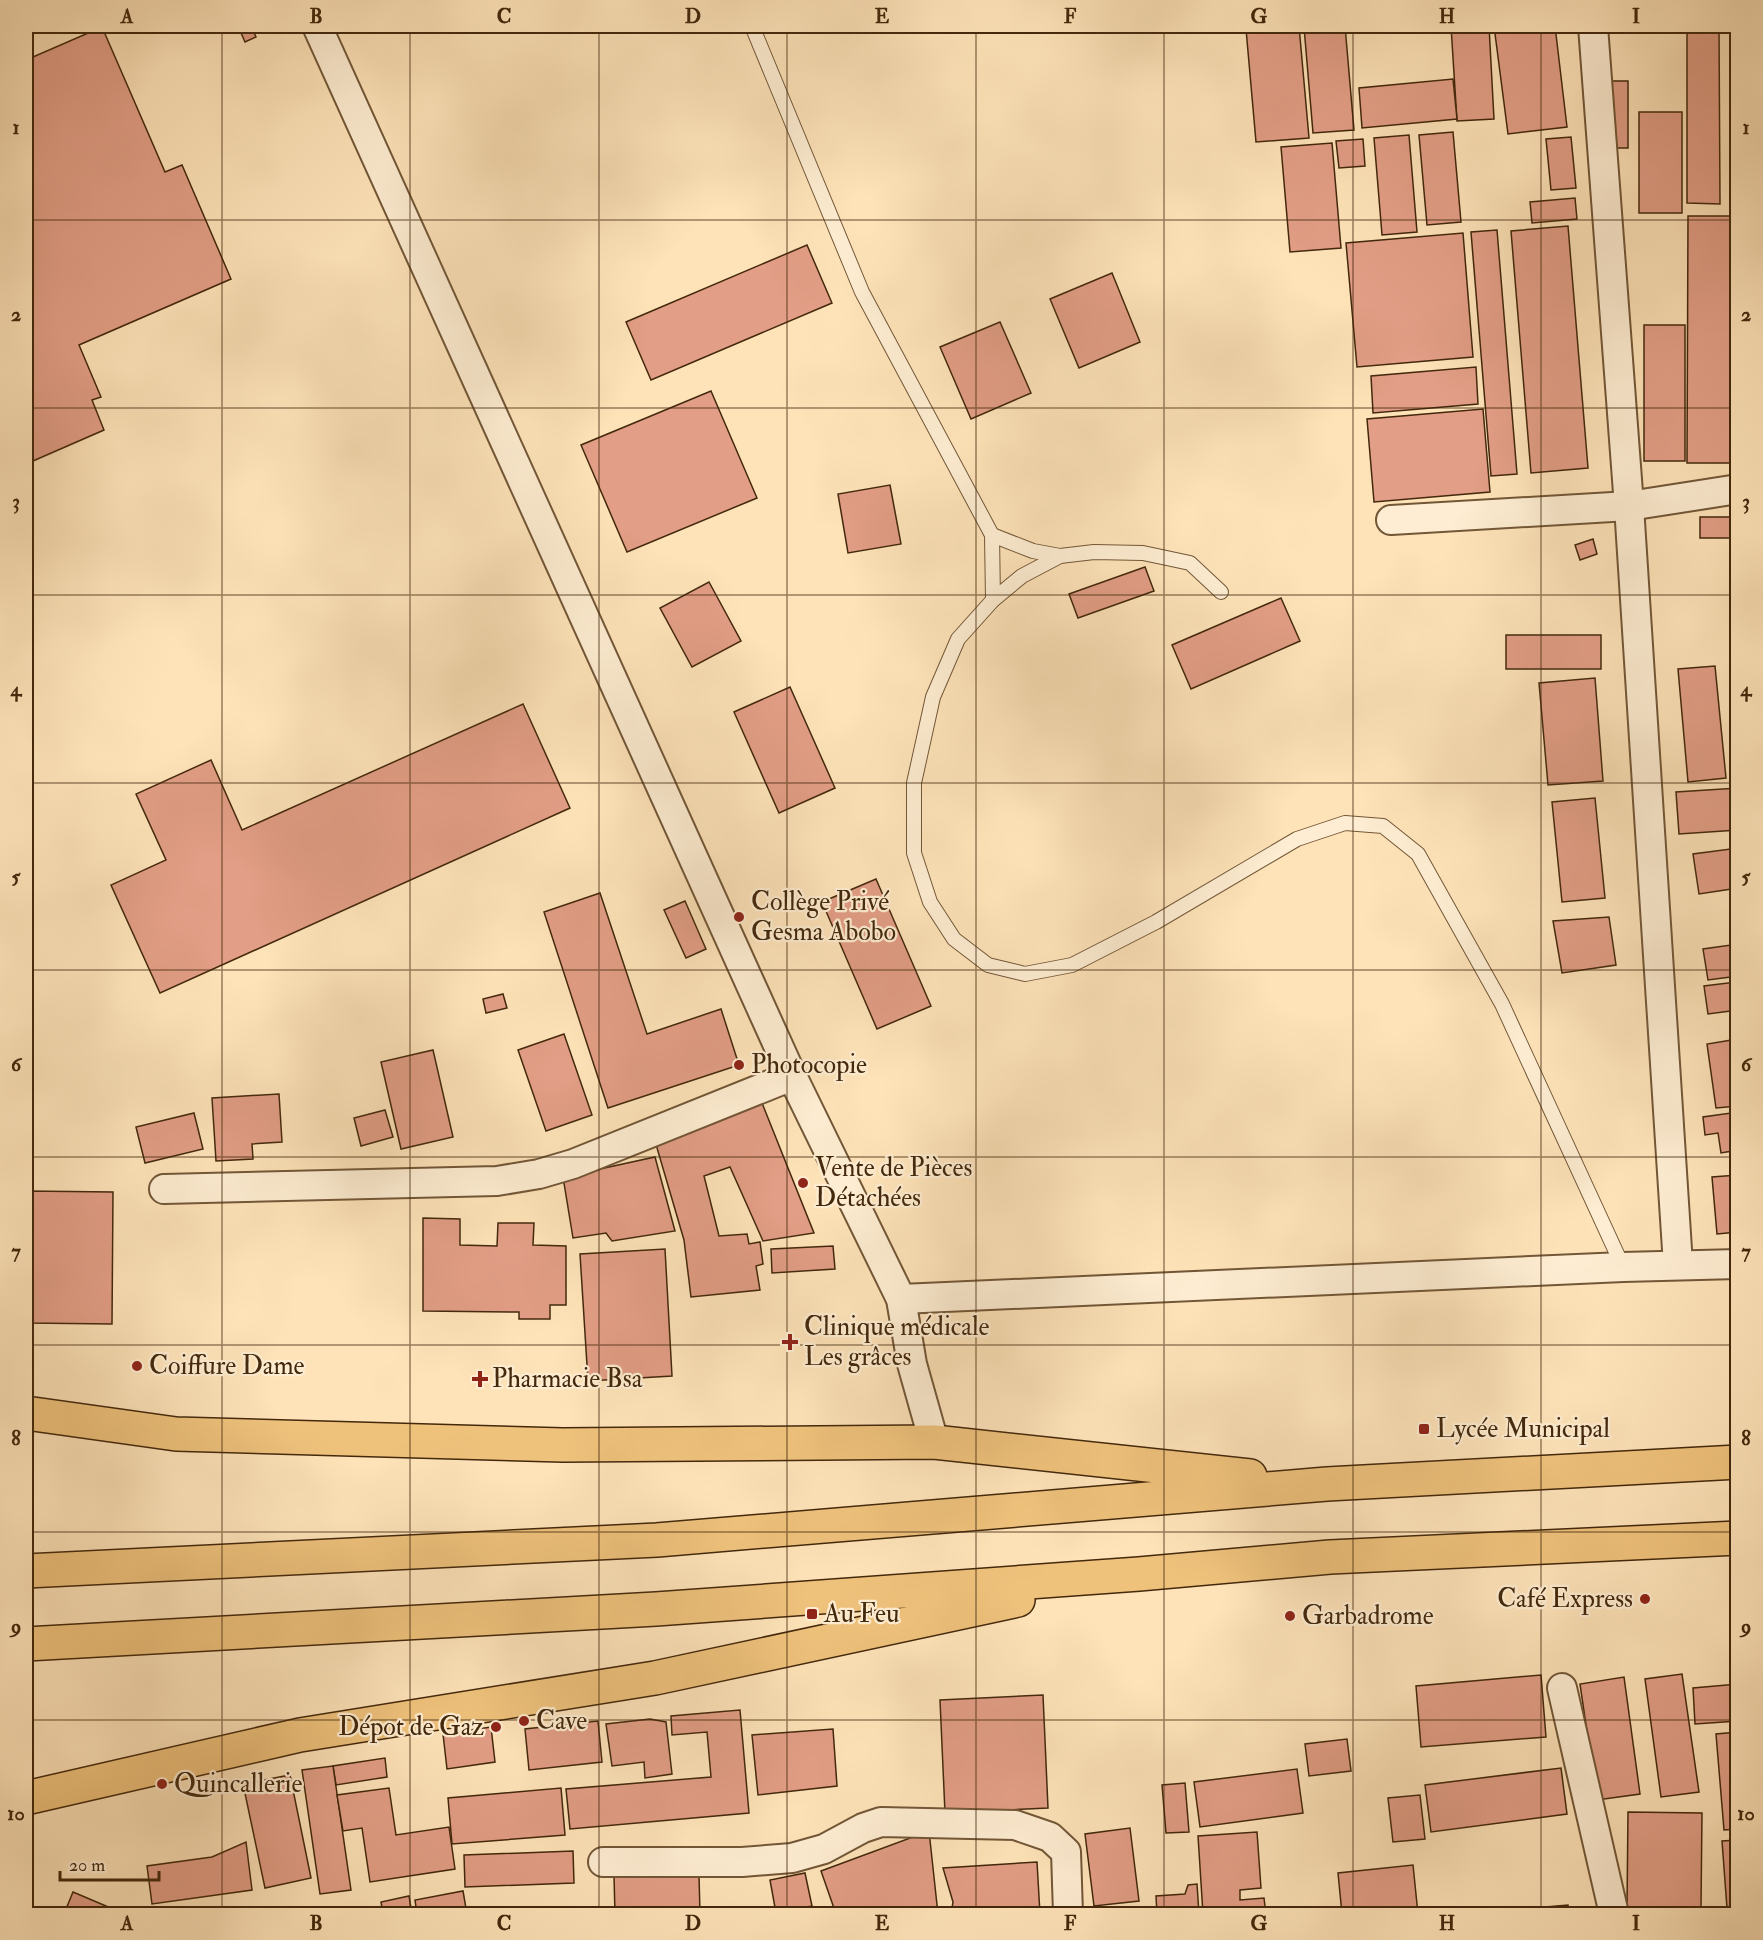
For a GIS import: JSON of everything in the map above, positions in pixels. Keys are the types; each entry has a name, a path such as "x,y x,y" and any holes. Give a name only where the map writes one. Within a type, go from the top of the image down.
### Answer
{"main road":[{"path":"26,1413 188,1434 563,1445 934,1442 1327,1484"},
{"path":"26,1571 657,1540 1327,1484 1737,1462"},
{"path":"26,1644 656,1609 1139,1574 1330,1557 1737,1538"},
{"path":"26,1798 300,1735 655,1678 1139,1574"}],"street":[{"path":"317,26 792,1076 901,1299 912,1364 934,1442"},
{"path":"1593,26 1629,506 1678,1265"},
{"path":"1391,520 1629,506 1737,489"},
{"path":"164,1190 496,1181 539,1174 573,1164 792,1076"},
{"path":"901,1299 1737,1264"},
{"path":"1562,1688 1614,1914"},
{"path":"603,1862 742,1862 792,1858 824,1849 863,1828 881,1822 1015,1825 1050,1837 1066,1852 1068,1914"}],"lane":[{"path":"752,26 862,292 992,535 993,600"},
{"path":"992,535 1033,551 1060,556 1094,552 1143,553 1190,563 1221,592"},
{"path":"1060,556 1022,576 993,600 958,639 933,697 914,783 915,853 930,903 954,939 988,965 1025,974 1072,964 1156,922 1297,839 1345,823 1383,826 1418,855 1502,1004 1623,1267"}],"building":[{"path":"238,26 251,26 256,37 245,42"},
{"path":"1299,26 1309,138 1256,142 1246,29"},
{"path":"1345,26 1354,130 1313,133 1304,27"},
{"path":"1451,26 1489,26 1494,119 1457,121"},
{"path":"1494,26 1555,26 1567,127 1508,134"},
{"path":"1687,26 1719,26 1720,204 1687,203"},
{"path":"1731,26 1738,26 1738,39 1731,39"},
{"path":"102,27 165,172 182,165 231,279 79,345 101,397 92,400 104,430 26,464 26,60"},
{"path":"1453,79 1457,119 1362,128 1359,88"},
{"path":"1606,81 1628,81 1628,148 1606,148"},
{"path":"1639,112 1682,112 1682,213 1639,213"},
{"path":"1453,132 1461,222 1427,225 1419,135"},
{"path":"1409,135 1417,232 1382,235 1374,138"},
{"path":"1571,137 1576,188 1551,190 1546,139"},
{"path":"1363,139 1365,166 1339,168 1336,141"},
{"path":"1332,143 1341,248 1290,252 1281,147"},
{"path":"1575,198 1577,219 1532,223 1530,202"},
{"path":"1688,216 1738,216 1738,463 1687,463"},
{"path":"1568,226 1588,468 1531,473 1511,231"},
{"path":"1497,230 1517,474 1491,476 1471,232"},
{"path":"1463,233 1473,357 1357,367 1346,243"},
{"path":"807,245 832,303 651,380 626,322"},
{"path":"1112,273 1140,342 1079,368 1050,299"},
{"path":"1000,322 1031,393 971,419 940,347"},
{"path":"1644,325 1685,325 1685,461 1644,461"},
{"path":"1476,367 1478,404 1373,413 1371,376"},
{"path":"711,391 757,498 627,552 581,445"},
{"path":"1483,409 1490,492 1374,502 1367,419"},
{"path":"890,485 901,544 848,553 838,494"},
{"path":"1700,517 1734,517 1734,538 1700,538"},
{"path":"1593,539 1597,554 1580,560 1575,545"},
{"path":"1145,567 1154,591 1078,618 1069,594"},
{"path":"709,582 741,641 692,667 660,608"},
{"path":"1281,598 1300,641 1191,689 1172,645"},
{"path":"1506,635 1601,635 1601,669 1506,669"},
{"path":"1715,666 1726,778 1688,782 1678,669"},
{"path":"1595,678 1603,781 1548,785 1539,683"},
{"path":"790,687 835,788 779,813 734,712"},
{"path":"523,704 570,808 160,993 111,885 166,860 136,794 211,760 242,830"},
{"path":"1738,788 1738,830 1679,834 1676,792"},
{"path":"1595,798 1605,898 1562,902 1552,802"},
{"path":"1738,848 1738,888 1699,894 1693,854"},
{"path":"876,879 931,1006 877,1029 822,902"},
{"path":"600,893 647,1034 721,1009 739,1065 608,1108 544,912"},
{"path":"685,901 706,949 686,958 664,910"},
{"path":"1609,917 1616,965 1562,973 1553,921"},
{"path":"1738,944 1738,976 1708,980 1703,949"},
{"path":"1736,982 1738,1010 1708,1014 1704,986"},
{"path":"503,994 507,1008 486,1013 483,999"},
{"path":"564,1034 592,1115 546,1131 518,1050"},
{"path":"1738,1039 1738,1106 1716,1108 1707,1044"},
{"path":"433,1050 453,1137 401,1149 381,1062"},
{"path":"279,1094 282,1142 252,1144 253,1159 216,1161 212,1098"},
{"path":"762,1103 814,1233 763,1241 730,1167 704,1176 719,1236 747,1234 749,1244 760,1242 763,1264 756,1266 760,1290 691,1297 684,1240 655,1141"},
{"path":"385,1110 393,1137 361,1146 354,1118"},
{"path":"1738,1112 1738,1150 1721,1153 1718,1133 1705,1135 1703,1117"},
{"path":"194,1113 203,1149 145,1163 136,1127"},
{"path":"655,1157 675,1231 612,1241 606,1233 573,1238 563,1177"},
{"path":"1738,1175 1738,1232 1717,1234 1712,1177"},
{"path":"26,1191 113,1192 112,1324 26,1323"},
{"path":"423,1218 460,1219 460,1245 497,1246 498,1223 534,1223 533,1245 566,1246 566,1305 550,1305 550,1319 519,1319 519,1312 423,1311"},
{"path":"833,1246 835,1269 772,1273 771,1249"},
{"path":"665,1249 672,1376 588,1381 580,1254"},
{"path":"1682,1674 1699,1792 1661,1797 1645,1679"},
{"path":"1541,1675 1546,1737 1421,1747 1416,1686"},
{"path":"1624,1677 1640,1794 1597,1800 1580,1684"},
{"path":"1738,1684 1738,1721 1695,1724 1693,1688"},
{"path":"1043,1695 1048,1808 945,1813 940,1700"},
{"path":"740,1710 749,1813 570,1829 566,1789 711,1777 707,1732 672,1735 671,1716"},
{"path":"650,1719 666,1722 672,1774 645,1778 644,1762 612,1766 606,1724"},
{"path":"598,1721 602,1762 529,1770 525,1729"},
{"path":"491,1727 495,1762 447,1769 443,1734"},
{"path":"833,1729 837,1786 758,1795 752,1735"},
{"path":"1738,1732 1738,1829 1724,1830 1716,1734"},
{"path":"1347,1739 1351,1771 1309,1776 1305,1744"},
{"path":"385,1758 387,1777 336,1785 333,1766"},
{"path":"333,1766 351,1890 320,1894 302,1770"},
{"path":"1561,1768 1567,1814 1431,1832 1425,1785"},
{"path":"1297,1769 1303,1813 1200,1827 1194,1782"},
{"path":"290,1775 311,1878 265,1888 243,1784"},
{"path":"1185,1783 1189,1832 1166,1833 1162,1785"},
{"path":"389,1788 396,1835 449,1827 455,1869 370,1882 362,1828 343,1831 337,1795"},
{"path":"561,1788 565,1835 452,1844 448,1798"},
{"path":"1420,1795 1425,1839 1393,1842 1388,1798"},
{"path":"1628,1812 1702,1813 1701,1907 1627,1907"},
{"path":"1130,1828 1139,1901 1094,1906 1085,1834"},
{"path":"929,1831 938,1914 836,1914 821,1871"},
{"path":"1257,1832 1261,1888 1240,1890 1240,1900 1264,1898 1266,1914 1203,1914 1198,1836"},
{"path":"1738,1840 1738,1908 1727,1908 1722,1841"},
{"path":"246,1842 252,1890 152,1904 147,1866 212,1857"},
{"path":"573,1851 574,1883 465,1887 464,1855"},
{"path":"1037,1862 1040,1914 951,1914 953,1902 943,1868"},
{"path":"1413,1865 1418,1914 1342,1914 1338,1873"},
{"path":"805,1873 812,1906 776,1913 770,1880"},
{"path":"699,1875 700,1914 615,1914 614,1876"},
{"path":"1197,1884 1199,1914 1157,1914 1156,1896 1185,1894 1188,1885"},
{"path":"463,1891 467,1914 417,1914 415,1900"},
{"path":"73,1892 113,1909 111,1914 64,1914"},
{"path":"409,1896 412,1914 383,1914 381,1902"},
{"path":"1568,1905 1569,1914 1465,1914"},
{"path":"562,1911 562,1914 537,1914"}],"place":[{"name":"Collège Privé Gesma Abobo","path":"739,917"},
{"name":"Photocopie","path":"739,1065"},
{"name":"Vente de Pièces Détachées","path":"803,1183"},
{"name":"Clinique médicale Les grâces","path":"790,1342"},
{"name":"Coiffure Dame","path":"137,1366"},
{"name":"Pharmacie Bsa","path":"480,1379"},
{"name":"Lycée Municipal","path":"1424,1429"},
{"name":"Café Express","path":"1645,1599"},
{"name":"Au Feu","path":"812,1614"},
{"name":"Garbadrome","path":"1290,1616"},
{"name":"Cave","path":"524,1721"},
{"name":"Dépot de Gaz","path":"496,1727"},
{"name":"Quincallerie","path":"162,1784"}]}
